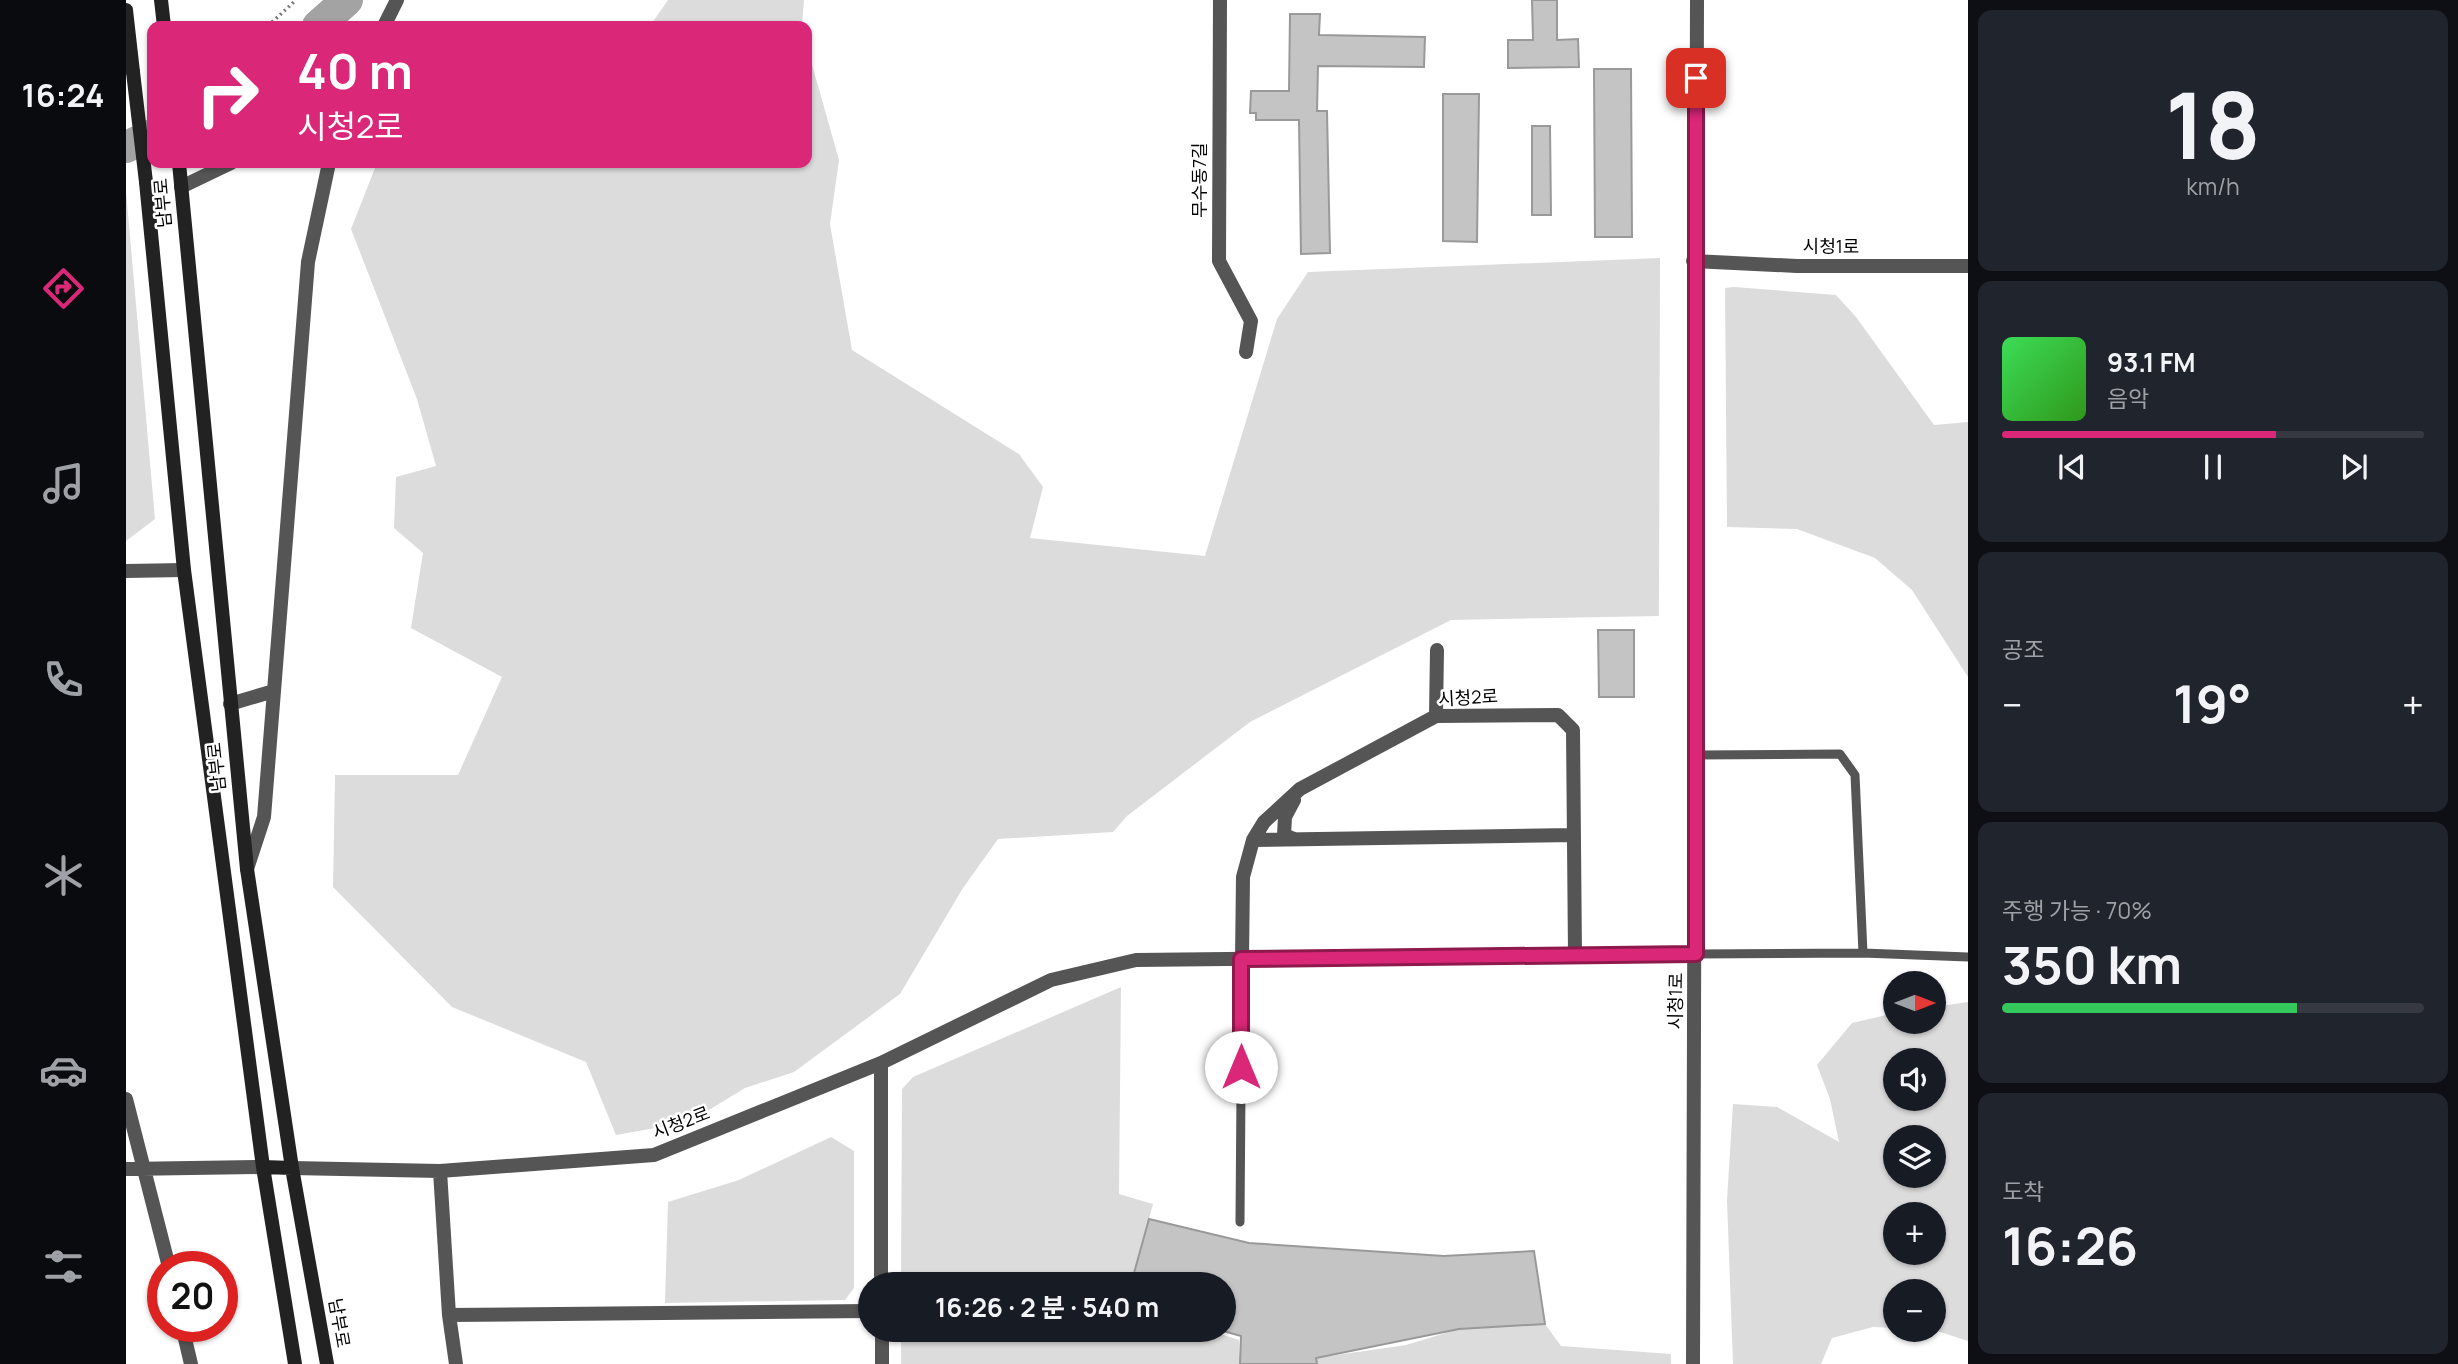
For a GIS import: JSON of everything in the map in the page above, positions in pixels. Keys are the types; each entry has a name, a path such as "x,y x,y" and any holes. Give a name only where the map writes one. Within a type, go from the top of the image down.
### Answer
{"main road":[{"path":"161,0 163,21"},
{"name":"남부로","path":"126,10 146,182 184,570 262,1167 295,1364"},
{"name":"남부로","path":"179,168 247,869 292,1168 327,1364"},
{"path":"262,1167 292,1168"}],"street":[{"path":"386,21 397,0"},
{"name":"무수동7길","path":"1220,0 1219,261 1251,321 1246,352"},
{"name":"시청1로","path":"1693,1364 1691,1229 1696,755 1693,261 1697,0"},
{"path":"181,187 221,168"},
{"path":"247,869 264,817 307,262 328,168"},
{"name":"시청1로","path":"1693,261 1797,266 1968,266"},
{"path":"126,571 184,570"},
{"path":"1436,716 1437,650"},
{"path":"230,704 274,691"},
{"name":"시청2로","path":"1241,959 1243,877 1253,840 1264,822 1300,789 1436,716 1558,715 1573,730 1575,955"},
{"path":"1294,839 1284,835 1284,817 1300,789"},
{"path":"1253,840 1573,835"},
{"name":"시청2로","path":"292,1168 440,1171 654,1155 881,1063 1051,980 1136,960 1696,954"},
{"path":"881,1063 881,1272"},
{"path":"126,1099 165,1251"},
{"path":"126,1168 262,1167"},
{"path":"440,1171 449,1315 456,1364"},
{"path":"449,1315 858,1311"},
{"path":"186,1342 191,1364"},
{"path":"882,1342 882,1364"}],"lane":[{"path":"1696,755 1840,754 1855,775 1863,953"},
{"path":"1696,954 1863,953 1968,957"},
{"path":"1240,1222 1241,959"}],"path":[{"path":"273,21 296,0"}],"shaded area":[{"path":"668,0 804,0 802,21 653,21"},
{"path":"812,65 839,160 830,224 852,350 1019,454 1043,487 1030,538 1205,556 1277,319 1308,272 1660,258 1659,616 1451,620 1250,722 1127,816 1113,832 998,839 963,888 900,994 794,1072 745,1088 689,1122 616,1135 586,1062 452,1007 333,887 335,775 458,775 502,677 411,628 423,553 394,528 396,477 436,466 417,399 351,229 375,168 812,168"},
{"path":"126,191 155,519 126,541"},
{"path":"1725,288 1836,295 1856,317 1934,425 1968,422 1968,677 1912,590 1875,558 1797,529 1727,527"},
{"path":"1121,987 1119,1194 1153,1204 1134,1272 901,1272 902,1089 913,1077"},
{"path":"1968,1002 1968,1341 1946,1334 1946,1279 1883,1279 1883,1327 1873,1327 1832,1338 1821,1364 1733,1364 1727,1200 1733,1104 1777,1107 1839,1142 1830,1099 1817,1065 1852,1023 1883,1016 1883,1034 1946,1034 1946,1005"},
{"path":"831,1137 854,1151 854,1288 845,1300 665,1303 668,1202 739,1180"},
{"path":"1545,1324 1561,1346 1671,1354 1671,1364 1317,1364 1316,1358 1406,1345 1459,1329"},
{"path":"1236,1339 1239,1340 1240,1364 901,1364 901,1342 1236,1342"}],"building":[{"path":"1532,0 1557,0 1557,40 1578,39 1579,67 1508,68 1508,40 1533,40"},
{"path":"1290,14 1320,14 1319,35 1425,37 1424,67 1318,66 1317,111 1327,111 1330,253 1301,254 1299,120 1256,120 1256,113 1250,113 1251,91 1289,91"},
{"path":"1594,69 1631,69 1632,237 1595,237"},
{"path":"1443,94 1479,94 1477,242 1443,241"},
{"path":"1532,126 1550,126 1551,215 1532,215"},
{"path":"1598,630 1634,630 1634,697 1599,697"},
{"path":"1149,1219 1249,1243 1444,1256 1534,1251 1545,1324 1459,1329 1316,1358 1317,1364 1240,1364 1241,1336 1236,1335 1236,1272 1134,1272"}],"waterway":[{"path":"324,21 347,0"},
{"path":"126,147 147,137"}],"route":[{"path":"1241,1067 1241,959 1696,954 1693,288 1696,78"}]}
